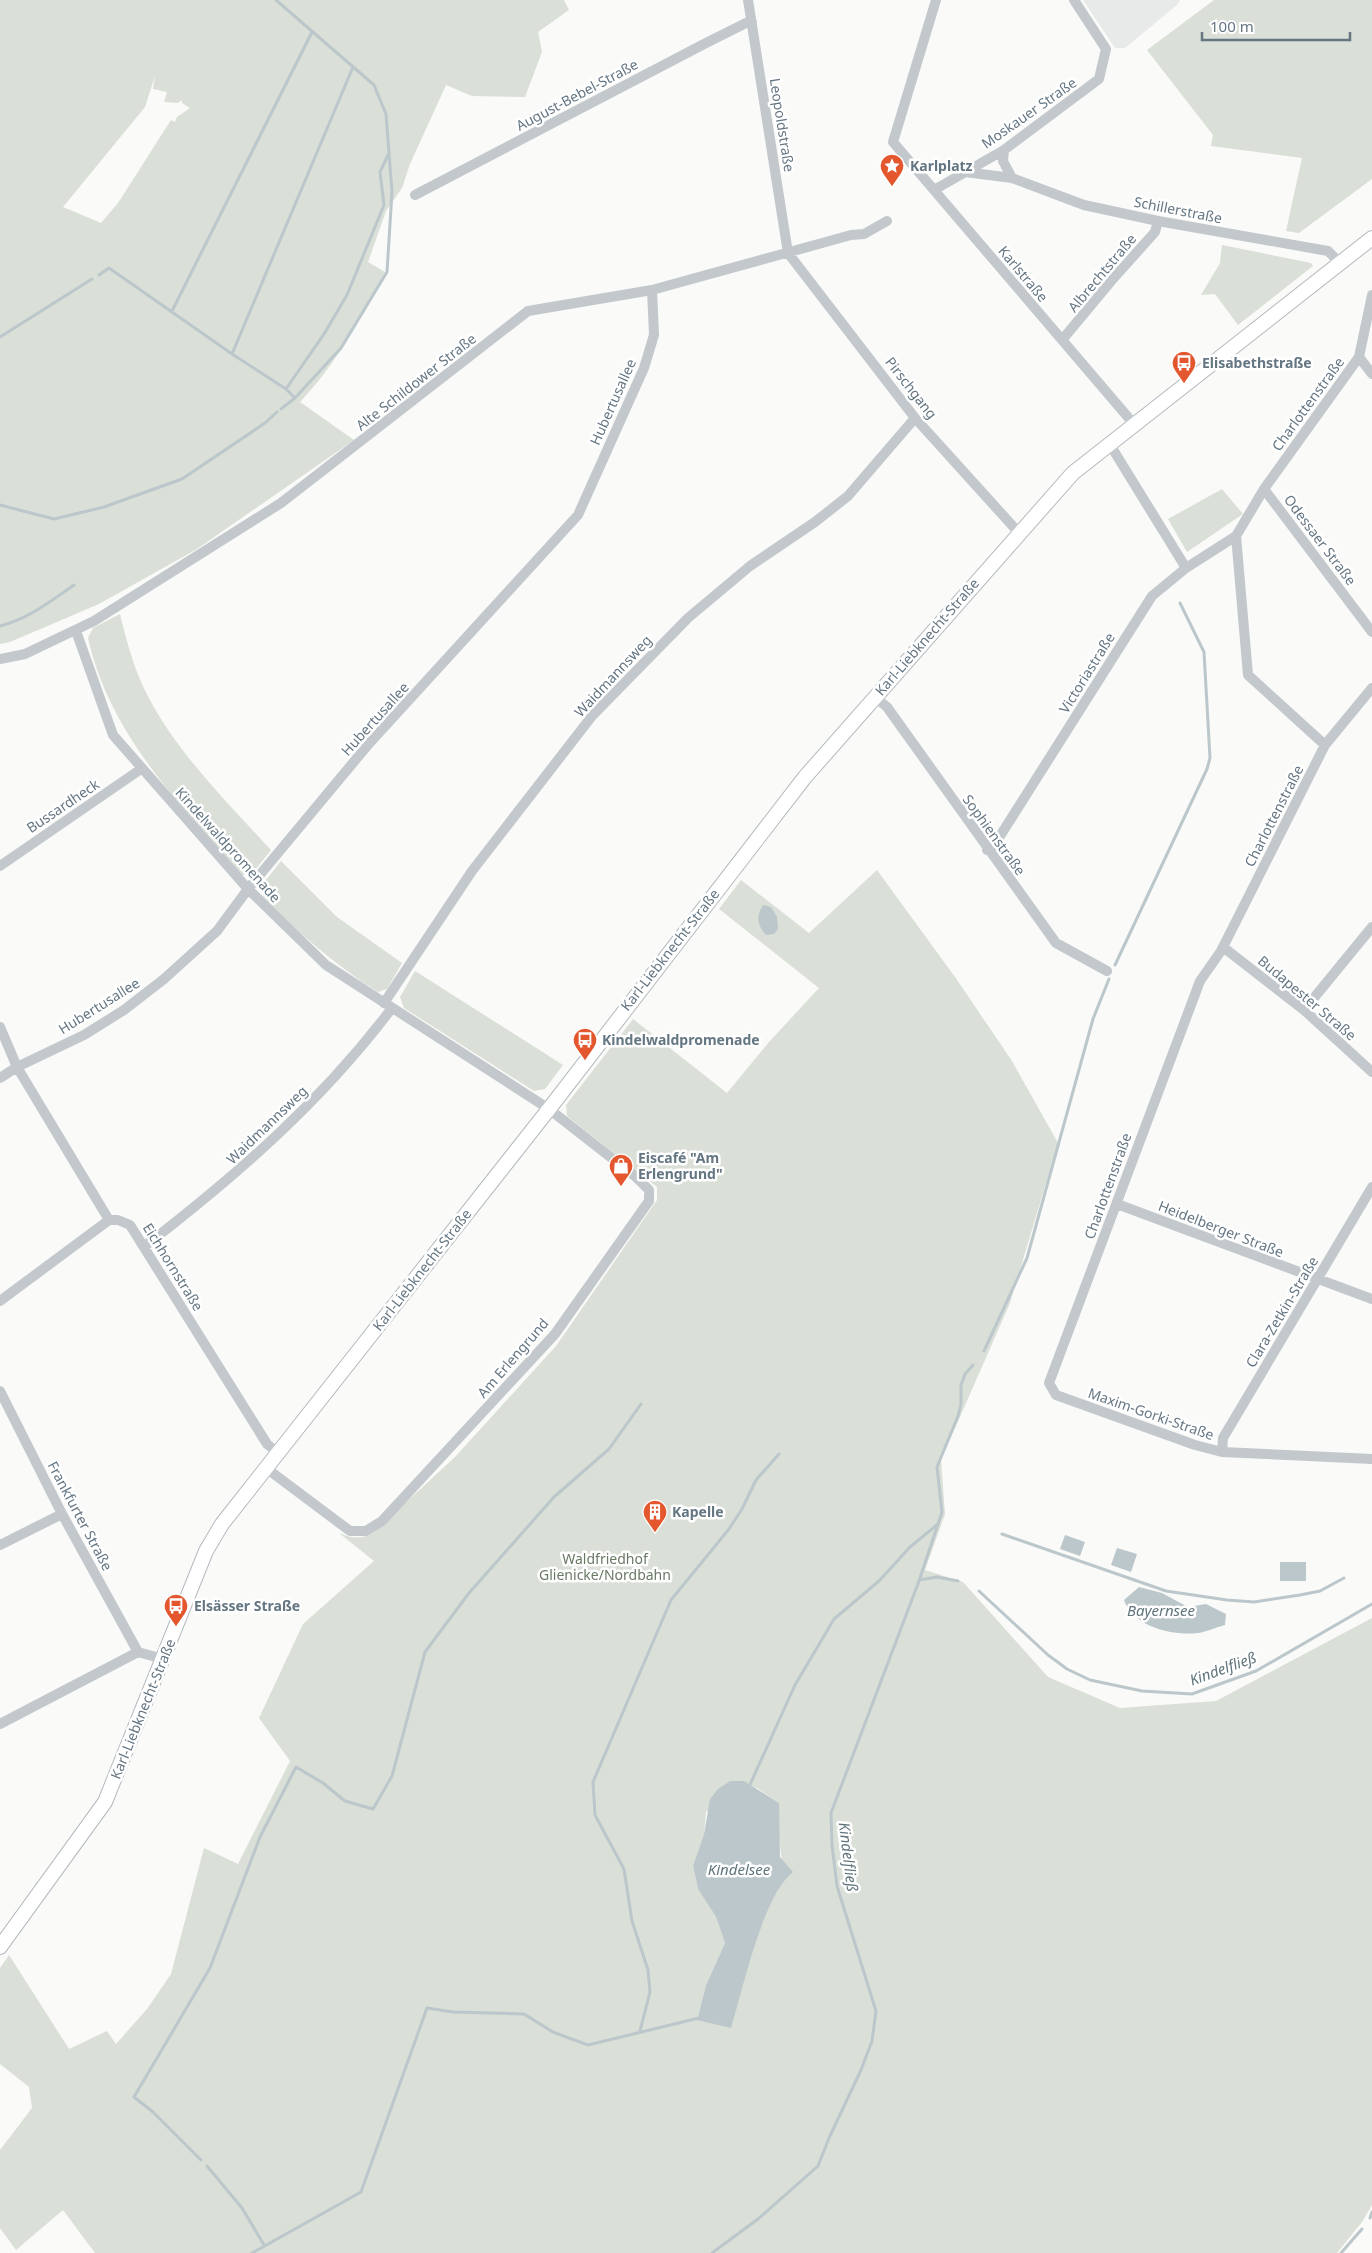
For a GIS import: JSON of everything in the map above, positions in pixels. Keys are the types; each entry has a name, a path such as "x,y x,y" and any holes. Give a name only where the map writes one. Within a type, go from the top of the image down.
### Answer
{"street":[{"name":"Leopoldstraße","path":"748,0 788,254"},
{"name":"Karlstraße","path":"936,0 892,142 1133,424"},
{"name":"Moskauer Straße","path":"934,190 1004,150 1099,79 1106,49 1074,0"},
{"name":"August-Bebel-Straße","path":"415,195 706,43 746,23 752,22"},
{"path":"1004,150 1003,161 1012,178"},
{"name":"Schillerstraße","path":"965,172 1012,178 1084,205 1158,221 1328,251 1340,262"},
{"name":"Alte Schildower Straße","path":"0,660 25,654 76,631 282,503 528,311 652,290 864,234 888,221"},
{"name":"Albrechtstraße","path":"1062,340 1112,280 1156,232 1158,221"},
{"name":"Karl-Liebknecht-Straße","path":"0,1947 105,1802 213,1536 549,1109 805,776 1073,473 1340,262 1370,243"},
{"name":"Pirschgang","path":"788,254 915,418 1019,533"},
{"name":"Hubertusallee","path":"0,1078 17,1067 84,1035 124,1010 157,985 216,931 248,889 367,746 578,514 644,368 654,335 652,290"},
{"name":"Charlottenstraße","path":"1236,536 1264,489 1359,356 1372,296"},
{"path":"1359,356 1372,374"},
{"name":"Waidmannsweg","path":"145,1246 215,1193 295,1120 360,1050 472,871 592,716 688,618 750,566 815,522 848,496 915,418"},
{"path":"1108,444 1186,568"},
{"name":"Odessaer Straße","path":"1264,489 1372,632"},
{"path":"1236,536 1248,675 1325,745"},
{"name":"Victoriastraße","path":"987,850 995,844 1152,596 1186,568 1236,536"},
{"name":"Kindelwaldpromenade","path":"76,631 113,734 141,769 248,889 321,961 549,1109"},
{"name":"Charlottenstraße","path":"1049,1383 1200,981 1222,947 1325,745 1372,688"},
{"name":"Sophienstraße","path":"875,697 887,707 987,850 1056,943 1106,971"},
{"name":"Bussardheck","path":"0,866 141,769"},
{"path":"1304,1010 1372,927"},
{"name":"Budapester Straße","path":"1222,947 1304,1010 1372,1072"},
{"path":"0,1027 17,1067 109,1220 0,1300"},
{"name":"Am Erlengrund","path":"266,1468 350,1531 366,1531 382,1521 555,1334 649,1201 650,1196 646,1186 636,1177 549,1109"},
{"name":"Clara-Zetkin-Straße","path":"1222,1452 1223,1438 1372,1187"},
{"name":"Heidelberger Straße","path":"1117,1204 1372,1300"},
{"name":"Eichhornstraße","path":"109,1220 118,1220 130,1225 145,1246 266,1444 278,1453"},
{"name":"Maxim-Gorki-Straße","path":"1049,1383 1056,1395 1195,1446 1222,1452 1372,1459"},
{"name":"Frankfurter Straße","path":"0,1391 62,1514 138,1652"},
{"path":"0,1545 62,1514"},
{"path":"0,1724 138,1652 163,1659"}],"shaded area":[{"path":"1083,0 1180,0 1178,4 1125,48 1115,48"}],"green space":[{"path":"0,0 564,0 569,10 538,32 542,52 525,97 472,96 446,85 410,164 402,188 386,211 368,262 385,272 367,307 336,357 300,402 354,440 197,549 99,604 10,642 0,644","holes":["155,76 153,89 167,92 164,102 178,103 182,100 182,103 190,108 177,117 175,122 171,120 118,203 101,223 63,207 145,107"]},
{"path":"1214,0 1372,0 1372,179 1299,233 1286,231 1302,158 1211,146 1213,135 1147,50"},
{"path":"1222,245 1311,263 1313,266 1238,325 1215,294 1201,295 1220,263"},
{"path":"1222,489 1243,514 1187,552 1168,519"},
{"path":"120,614 138,676 168,729 183,751 217,792 271,850 252,874 242,875 171,794 129,736 112,705 98,673 88,638 93,628"},
{"path":"281,861 337,917 402,963 387,989 378,992 332,960 303,936 263,896 262,885"},
{"name":"Waldfriedhof Glienicke/Nordbahn","path":"877,870 955,977 1012,1061 1058,1143 1010,1303 941,1460 945,1514 925,1570 963,1582 1048,1677 1120,1708 1216,1701 1372,1618 1372,2205 1362,2222 1337,2253 95,2253 63,2210 16,2250 0,2228 0,2150 32,2108 29,2087 0,2064 0,1968 9,1955 69,2049 107,2031 116,2044 147,2009 171,1974 204,1848 238,1864 290,1761 259,1718 303,1624 374,1561 339,1533 356,1538 373,1533 455,1457 556,1346 657,1200 657,1187 567,1116 566,1105 633,1019 727,1093 769,1042 819,988 719,909 741,880 809,933","holes":["748,1785 757,1788 779,1803 778,1829 784,1879 765,1914 763,1923 697,2019 706,1985 725,1943 716,1917 698,1889 693,1866 704,1834 706,1812"]},
{"path":"415,971 563,1065 545,1089 534,1091 404,1008 400,997"}],"water":[{"path":"763,905 771,907 777,917 778,929 774,934 766,935 759,924 758,917"},
{"path":"1065,1535 1085,1542 1080,1556 1060,1549"},
{"path":"1117,1548 1137,1554 1131,1572 1111,1565"},
{"path":"1280,1562 1306,1562 1306,1581 1280,1581"},
{"name":"Bayernsee","path":"1139,1587 1162,1593 1188,1607 1206,1604 1226,1614 1225,1625 1188,1634 1155,1628 1136,1617 1124,1600"},
{"name":"Kindelsee","path":"730,1781 744,1781 779,1803 780,1857 793,1872 782,1884 763,1921 731,2028 697,2020 706,1985 725,1943 716,1917 698,1889 693,1866 704,1834 710,1799 718,1789"}],"waterway":[{"path":"276,0 374,85 386,114 392,192 387,272 341,348 295,398 281,409"},
{"path":"172,311 312,32"},
{"path":"232,354 353,67"},
{"path":"286,389 324,334 347,295 384,205 380,172 388,155"},
{"path":"99,275 109,268 232,354 286,389 295,398"},
{"path":"0,337 92,279"},
{"path":"0,505 54,519 104,507 182,479 265,423 277,412"},
{"path":"0,626 30,614 74,585"},
{"path":"1115,965 1207,769 1210,758 1204,652 1180,603"},
{"path":"984,1351 1027,1258 1093,1019 1109,979"},
{"name":"Kindelfließ","path":"712,2253 758,2219 818,2166 872,2041 876,2011 837,1886 832,1845 831,1813 919,1581 942,1512 937,1467 958,1416 961,1404 961,1385 965,1374 973,1365"},
{"path":"201,2160 153,2112 134,2097 210,1968 260,1837 296,1767 323,1783 345,1801 373,1809 392,1776 425,1652 469,1593 554,1497 609,1449 641,1404"},
{"path":"640,2031 650,1992 648,1970 632,1921 624,1869 595,1815 593,1782 671,1600 729,1529 742,1509 756,1480 779,1454"},
{"path":"748,1789 795,1685 834,1619 879,1581 910,1547 938,1524"},
{"name":"Kindelfließ","path":"1002,1534 1166,1591 1227,1600 1254,1602 1300,1595 1320,1591 1344,1578"},
{"path":"919,1580 937,1577 958,1581"},
{"name":"Kindelfließ","path":"979,1591 1048,1655 1067,1669 1090,1680 1142,1691 1192,1694 1256,1671 1372,1604"},
{"path":"252,2253 361,2192 427,2008 453,2012 524,2014 553,2032 588,2045 699,2018"},
{"path":"207,2166 242,2208 264,2245"},
{"path":"1370,2218 1372,2212"},
{"path":"1341,2253 1362,2229"}],"place":[{"name":"Karlplatz","path":"892,187"},
{"name":"Elisabethstraße","path":"1184,384"},
{"name":"Kindelwaldpromenade","path":"585,1061"},
{"name":"Eiscafé \"Am Erlengrund\"","path":"621,1187"},
{"name":"Kapelle","path":"655,1533"},
{"name":"Elsässer Straße","path":"176,1627"}]}
